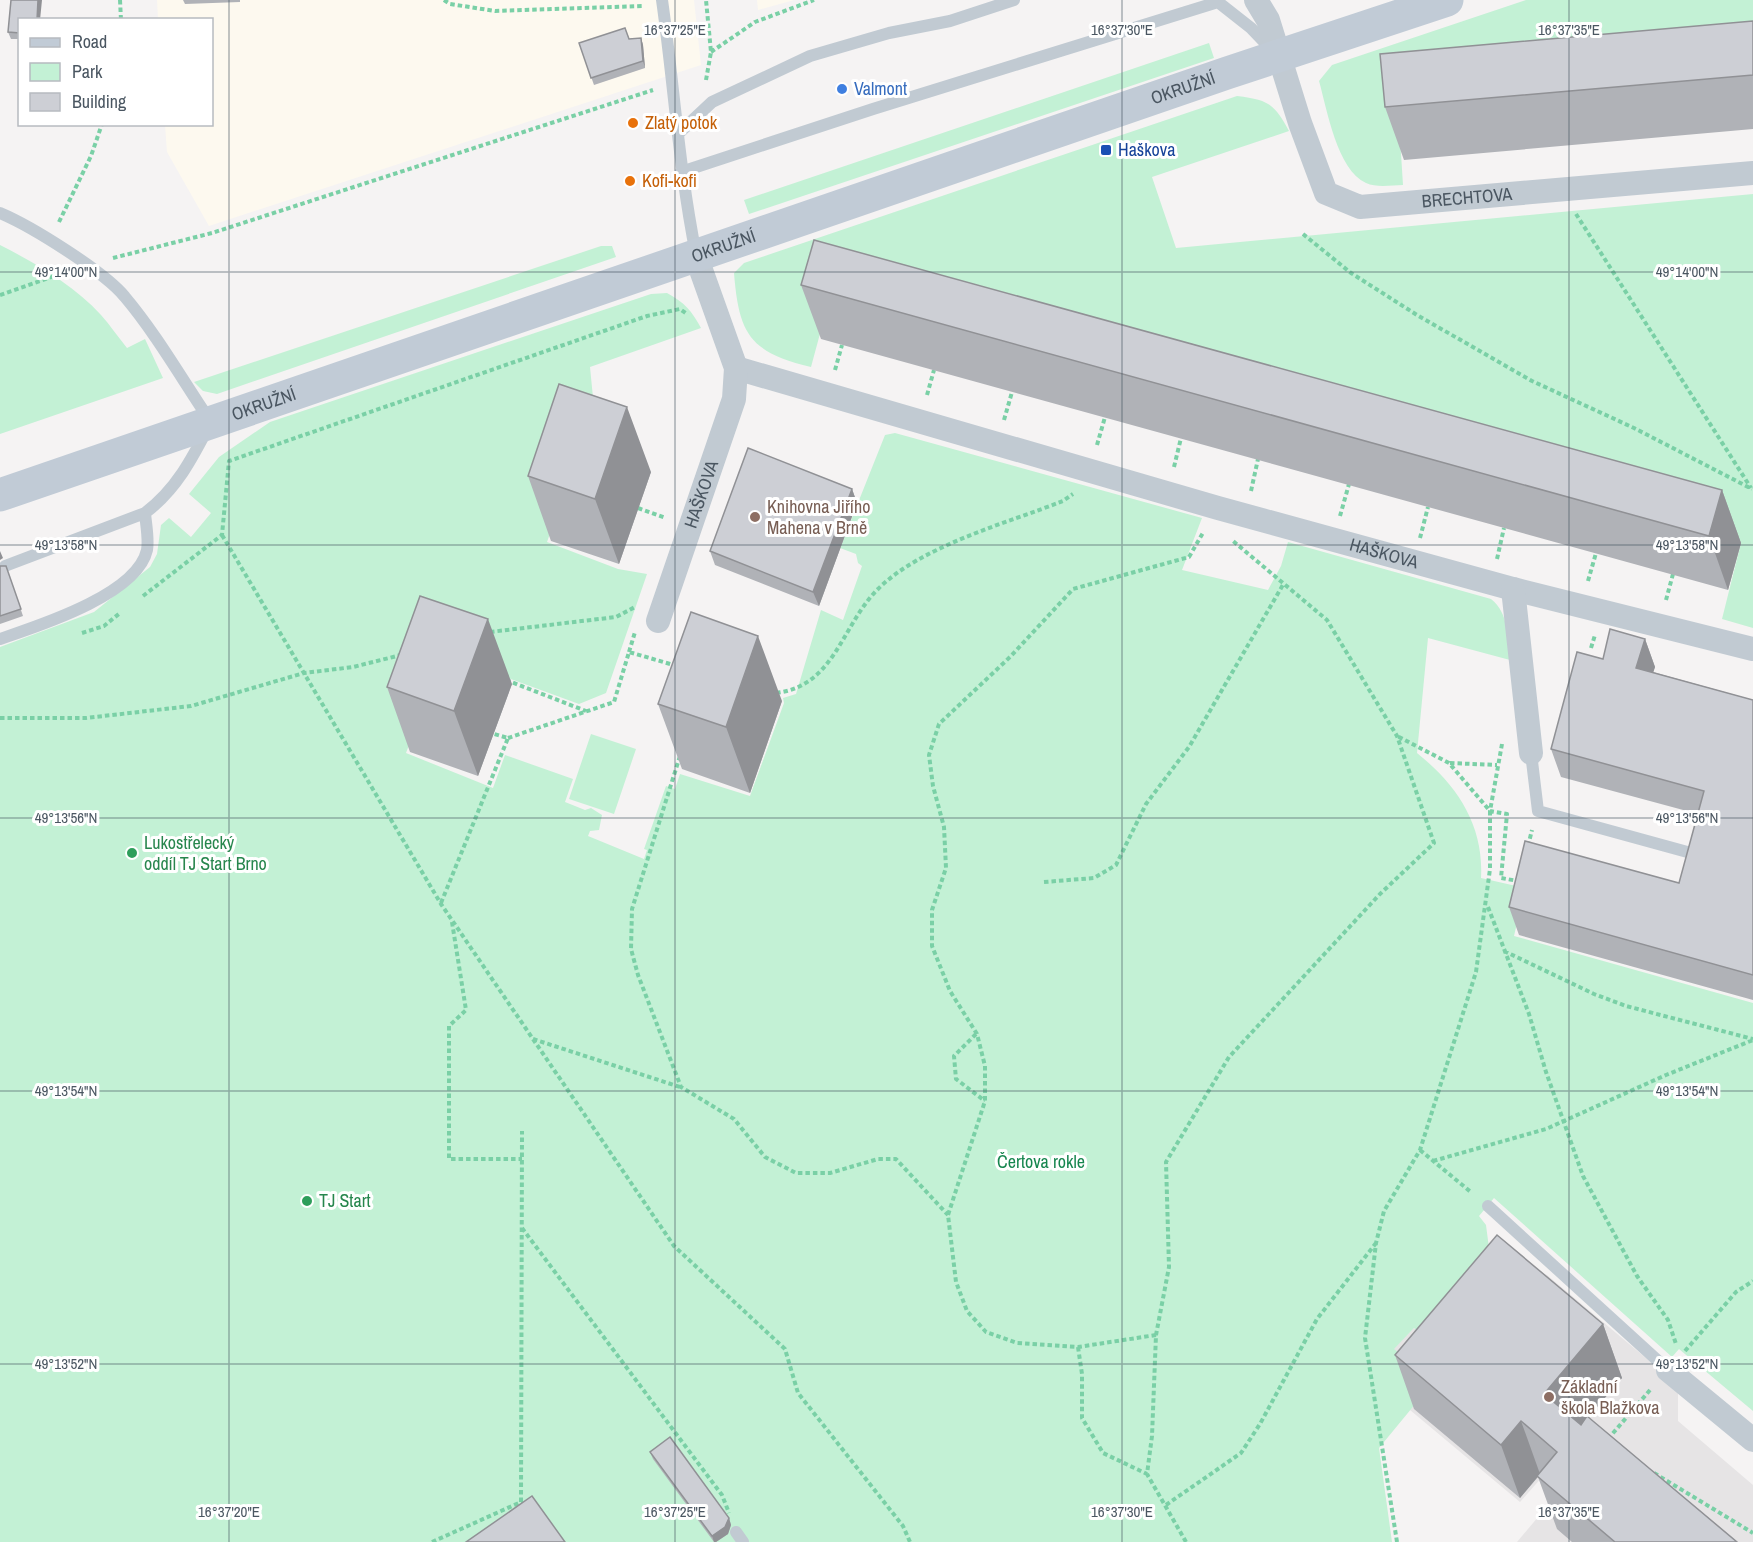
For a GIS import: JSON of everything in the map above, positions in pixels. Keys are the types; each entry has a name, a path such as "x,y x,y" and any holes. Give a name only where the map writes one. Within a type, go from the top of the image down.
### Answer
{"street":[{"name":"BRECHTOVA","path":"1256,0 1268,20 1278,56 1326,193 1360,207 1753,173"},
{"name":"OKRUŽNÍ","path":"0,495 1447,0"},
{"name":"HAŠKOVA","path":"647,615 734,399 735,368 696,256"},
{"name":"HAŠKOVA","path":"735,368 1097,463 1218,508 1513,589 1753,649"},
{"path":"1513,589 1532,753"},
{"path":"1667,1371 1753,1440"}],"lane":[{"path":"680,132 712,102 810,56 889,33 950,21 1014,0"},
{"path":"681,172 873,109 1218,2 1251,28 1278,56"},
{"path":"662,3 680,132 681,172 696,256"},
{"path":"0,213 23,223 124,295 211,422 191,462 164,499 145,513 6,566"},
{"path":"0,639 90,606 126,579 140,565 147,551 145,513"},
{"path":"1532,753 1538,811 1691,854"},
{"path":"1488,1206 1516,1239 1667,1371"}],"path":[{"path":"120,0 121,18"},
{"path":"444,0 495,11 662,3"},
{"path":"706,0 711,52 706,80"},
{"path":"711,52 755,22 814,0"},
{"path":"138,252 212,233 674,84"},
{"path":"50,241 91,156 101,126"},
{"path":"1586,229 1752,490"},
{"path":"1303,234 1351,273 1417,315 1523,376 1634,428 1752,490"},
{"path":"0,295 51,277"},
{"path":"690,315 680,309 647,316 229,461 222,535 441,904 532,1039 674,1245 785,1349 798,1393 903,1526 910,1542"},
{"path":"766,690 776,693 793,691 824,671 865,605 876,590 894,575 928,554 1063,501 1097,463 1105,417"},
{"path":"1250,495 1258,459"},
{"path":"1147,1474 1152,1436 1156,1335 1169,1267 1166,1162 1229,1057 1380,894 1434,843 1397,736 1327,620 1227,536 1218,508"},
{"path":"1156,1335 1078,1347 1017,1343 986,1332 966,1311 956,1282 948,1215 985,1101 985,1066 977,1034 950,991 932,946 932,910 946,868 944,827 933,786 929,755 939,724 1010,657 1073,589 1188,557 1218,508"},
{"path":"140,598 222,535"},
{"path":"1044,882 1094,878 1116,865 1146,804 1188,747 1284,583"},
{"path":"73,636 104,626 122,612"},
{"path":"480,633 647,615 629,652 614,702 508,738 494,734"},
{"path":"629,652 684,668"},
{"path":"0,718 86,718 191,706 304,673 353,667 408,654"},
{"path":"503,678 586,711"},
{"path":"1397,736 1449,763 1490,811 1507,814 1501,878 1519,881 1521,871"},
{"path":"441,904 508,738"},
{"path":"1397,1542 1365,1338 1376,1243 1384,1211 1419,1150 1476,972 1487,905 1490,869 1490,811 1503,738"},
{"path":"681,1087 638,975 631,949 632,909 683,747"},
{"path":"1449,763 1497,765"},
{"path":"1527,851 1538,811"},
{"path":"1487,905 1529,1014 1563,1122 1583,1176 1637,1276 1668,1320 1667,1371"},
{"path":"452,920 466,1010 449,1026 449,1159 522,1159"},
{"path":"1504,950 1584,990 1626,1006 1753,1040"},
{"path":"977,1034 954,1056 956,1079 985,1101"},
{"path":"532,1039 681,1087 734,1119 765,1157 796,1173 830,1173 878,1159 896,1159 948,1215"},
{"path":"1433,1161 1485,1148 1563,1122 1666,1075 1753,1040"},
{"path":"432,1542 521,1502 522,1131"},
{"path":"1419,1150 1488,1206"},
{"path":"522,1228 722,1495 739,1537"},
{"path":"1166,1505 1241,1453 1260,1424 1317,1319 1376,1243"},
{"path":"1605,1443 1736,1292 1753,1281"},
{"path":"1078,1347 1082,1374 1082,1418 1103,1453 1147,1474 1186,1542"},
{"path":"1644,1467 1753,1533"}],"shaded area":[{"path":"157,0 694,0 701,65 209,226 167,152 165,126 213,126 213,18 158,18"},
{"path":"757,0 794,0 758,10"},
{"name":"Základní škola Blažkova","path":"1531,1269 1547,1275 1678,1385 1678,1421 1753,1485 1753,1542 1517,1542 1560,1491 1543,1476 1520,1502 1410,1410 1435,1380 1393,1349 1414,1328 1423,1336"}],"green space":[{"path":"1526,0 1753,0 1753,49 1398,107 1403,185 1375,185 1366,183 1356,176 1340,152 1319,81 1332,65"},
{"path":"1209,43 1214,58 749,214 744,200"},
{"path":"1237,96 1269,104 1279,114 1289,131 1152,177 1176,248 1753,194 1753,628 1722,619 1741,543 831,293 811,367 774,355 761,347 744,326 736,294 734,273 744,263"},
{"path":"0,245 40,267 79,294 101,315 127,348 145,339 163,378 0,434"},
{"path":"601,246 612,246 616,257 217,394 203,391 194,382"},
{"name":"Čertova rokle","path":"667,293 687,308 701,328 590,367 595,418 581,446 547,542 618,569 647,574 606,693 579,704 470,664 442,658 406,753 493,788 505,755 573,779 565,802 585,810 591,808 602,815 599,830 590,831 588,836 644,859 647,850 644,849 666,786 675,789 680,774 750,796 784,703 783,698 796,694 821,610 843,620 862,566 858,563 856,554 840,548 885,435 895,433 1202,518 1182,570 1268,590 1281,566 1288,542 1491,599 1501,611 1504,619 1510,660 1428,638 1417,753 1444,779 1465,808 1478,841 1481,878 1525,888 1514,936 1753,1003 1753,1411 1679,1349 1672,1357 1494,1198 1479,1216 1486,1225 1489,1248 1423,1336 1414,1328 1394,1349 1435,1380 1379,1448 1392,1542 0,1542 0,647 94,612 150,567 157,554 161,525 169,518 191,537 211,513 189,494 219,457 270,422 651,294"},
{"path":"591,734 636,749 614,814 569,799"}],"building":[{"path":"11,0 38,0 37,18 18,18 18,33 8,32"},
{"path":"1753,21 1753,75 1385,107 1380,54"},
{"path":"625,28 629,39 641,38 643,61 591,78 579,43"},
{"path":"814,240 1722,490 1709,536 801,285"},
{"path":"559,384 627,407 595,499 528,476"},
{"path":"748,448 852,489 813,592 710,551"},
{"path":"0,566 6,566 21,609 0,616"},
{"path":"420,596 488,619 454,711 387,687"},
{"path":"691,612 758,636 726,727 658,704"},
{"path":"1610,629 1645,639 1636,668 1753,700 1753,975 1509,907 1525,841 1679,883 1704,791 1551,749 1577,652 1603,659"},
{"path":"1497,1235 1603,1324 1544,1394 1581,1425 1587,1416 1737,1542 1615,1542 1537,1476 1557,1452 1521,1421 1501,1445 1395,1355"},
{"path":"670,1437 729,1518 725,1527 712,1536 650,1452"},
{"path":"532,1496 565,1542 466,1542"}],"place":[{"name":"Valmont","path":"842,89"},
{"name":"Zlatý potok","path":"633,123"},
{"name":"Haškova","path":"1106,150"},
{"name":"Kofi-kofi","path":"630,181"},
{"name":"Knihovna Jiřího Mahena v Brně","path":"755,517"},
{"name":"Lukostřelecký oddíl TJ Start Brno","path":"132,853"},
{"name":"TJ Start","path":"307,1201"},
{"name":"Základní škola Blažkova","path":"1549,1397"}]}
